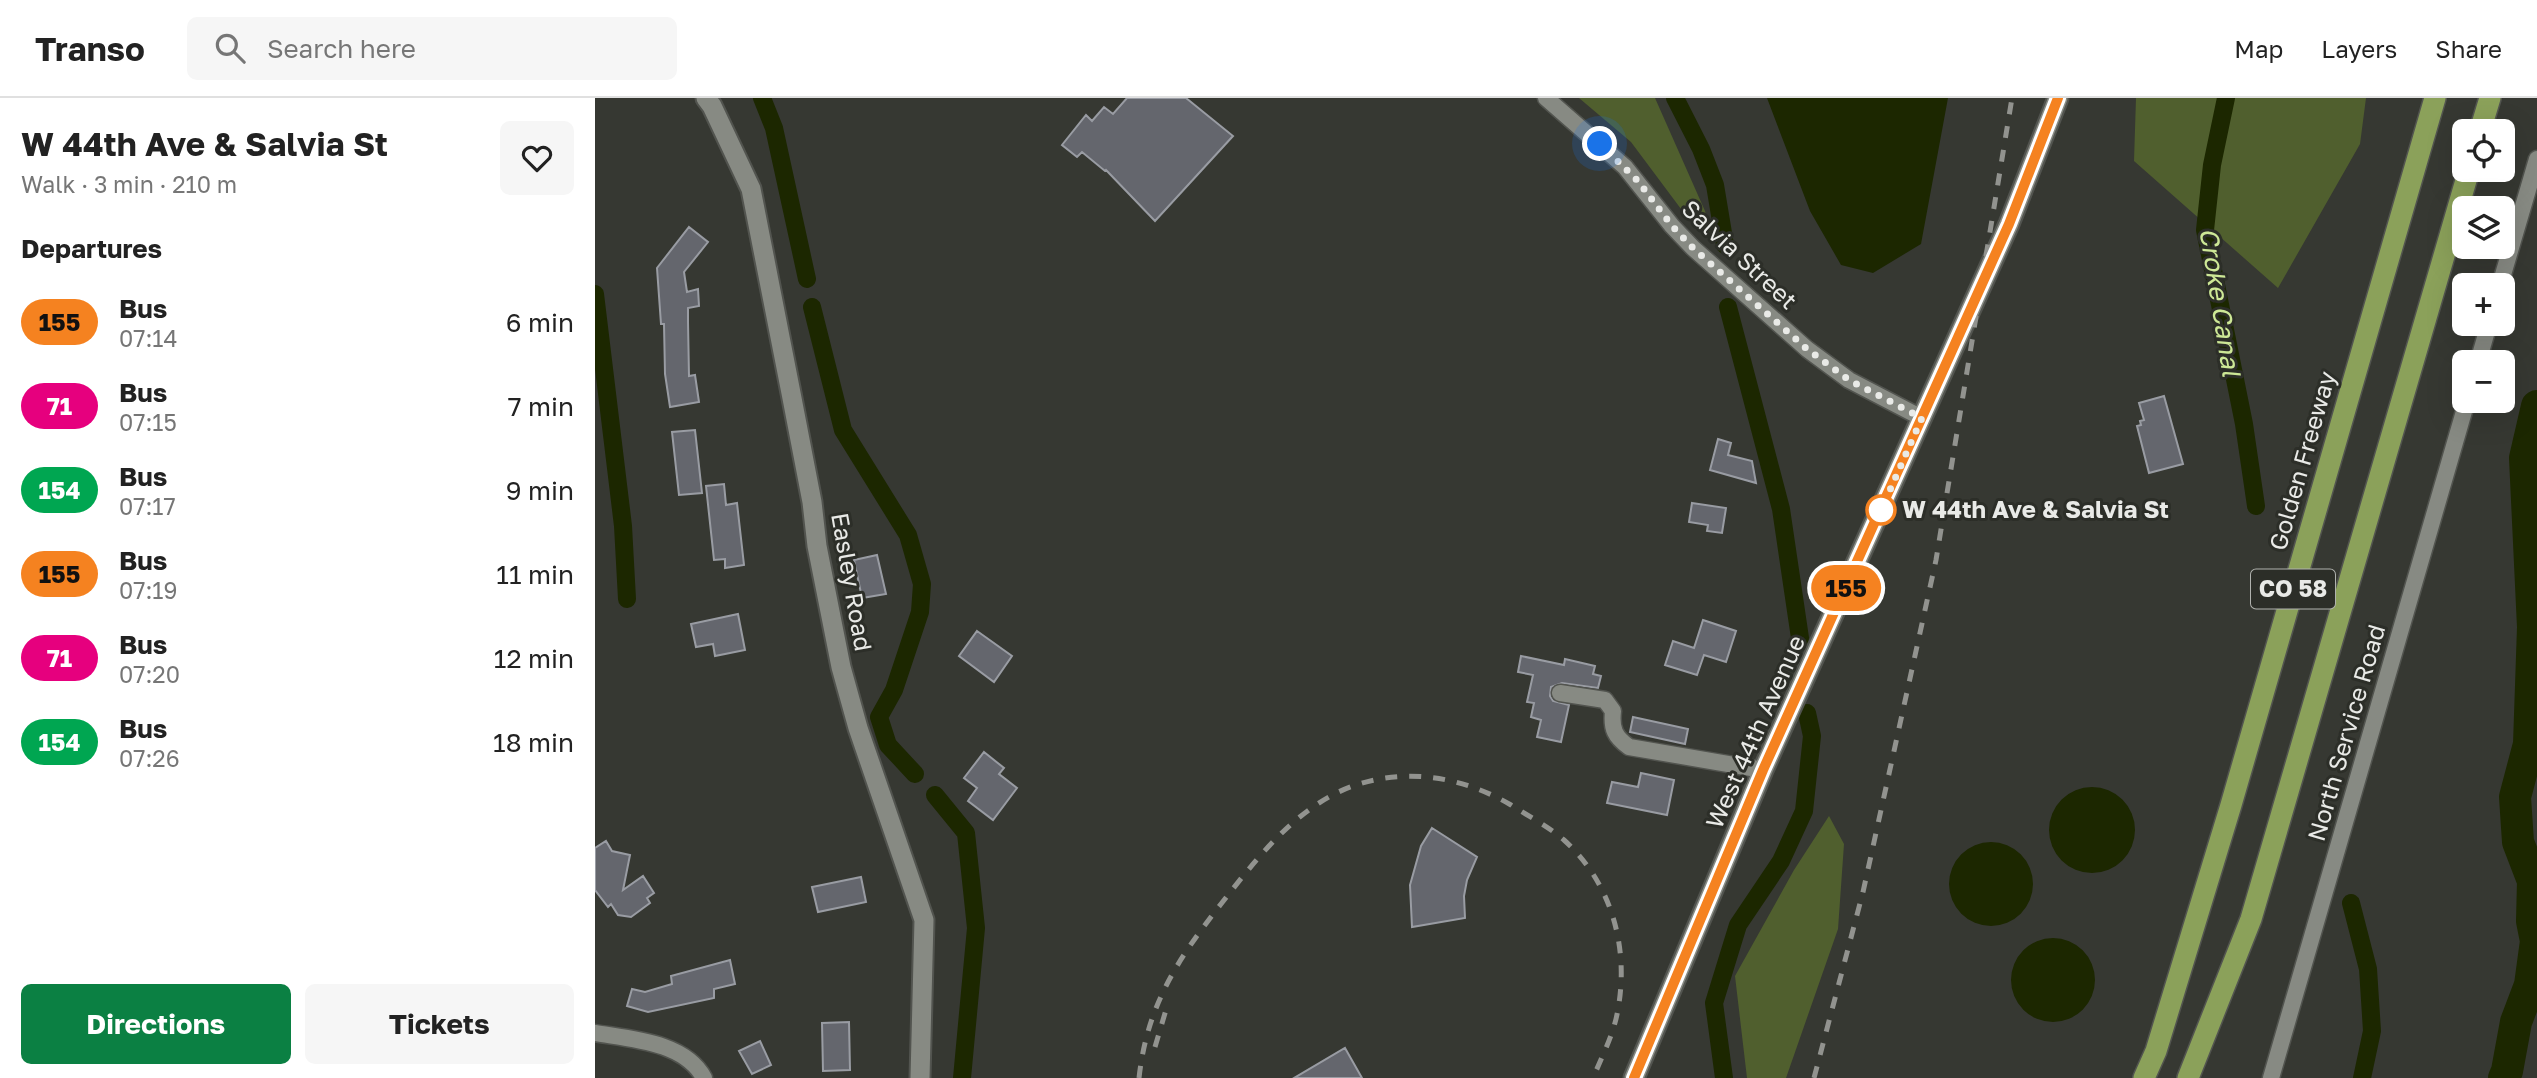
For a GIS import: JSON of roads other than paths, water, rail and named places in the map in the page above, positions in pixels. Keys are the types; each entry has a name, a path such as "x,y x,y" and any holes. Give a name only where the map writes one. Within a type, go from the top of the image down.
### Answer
{"highway":[{"name":"Golden Freeway","path":"2144,1078 2156,1051 2231,805 2435,98"},
{"path":"2484,119 2490,98"},
{"name":"CO 58","path":"2188,1078 2251,919 2466,182"}],"street":[{"name":"Easley Road","path":"706,98 751,189 841,667 858,728 924,920 921,1078"},
{"name":"Salvia Street","path":"1546,98 1625,167 1693,248 1807,349 1849,380 1922,418"},
{"name":"West 44th Avenue","path":"1634,1078 1763,770 2012,217 2058,98"},
{"path":"2504,273 2537,159"},
{"name":"North Service Road","path":"2271,1078 2464,413"},
{"path":"1560,693 1605,700 1613,711 1612,725 1617,738 1629,747 1763,770"},
{"path":"595,1033 665,1048 682,1056 700,1071 704,1078"}],"waterway":[{"path":"762,98 774,128 807,279"},
{"path":"1675,98 1701,149 1715,185 1725,245"},
{"name":"Croke Canal","path":"2226,98 2212,165 2205,230 2244,424 2256,506"},
{"path":"595,294 623,526 627,599"},
{"path":"812,307 843,430 908,535 922,584 920,612 894,690 879,717 888,745 915,774"},
{"path":"1728,307 1781,509 1800,638"},
{"path":"2504,1078 2516,1022 2530,985 2536,941 2532,921 2533,881 2518,842 2515,797 2529,744 2533,627 2525,458 2537,406"},
{"path":"1724,1078 1714,1003 1738,925 1781,861 1804,811 1812,736 1807,713"},
{"path":"935,795 966,833 976,928 962,1078"},
{"name":"Croke Canal","path":"2351,903 2368,969 2372,1031 2362,1078"}],"railway":[{"path":"1814,1078 1863,892 1936,560 2012,98"},
{"path":"1139,1078 1149,1028 1178,965 1205,925 1279,835 1314,806 1353,786 1373,780 1414,776 1454,782 1493,795 1511,805 1564,840 1595,878 1614,922 1621,970 1616,1019 1593,1078"},
{"path":"1155,1047 1168,1003"}],"place":[{"name":"W 44th Ave & Salvia St","path":"1881,510"}]}
